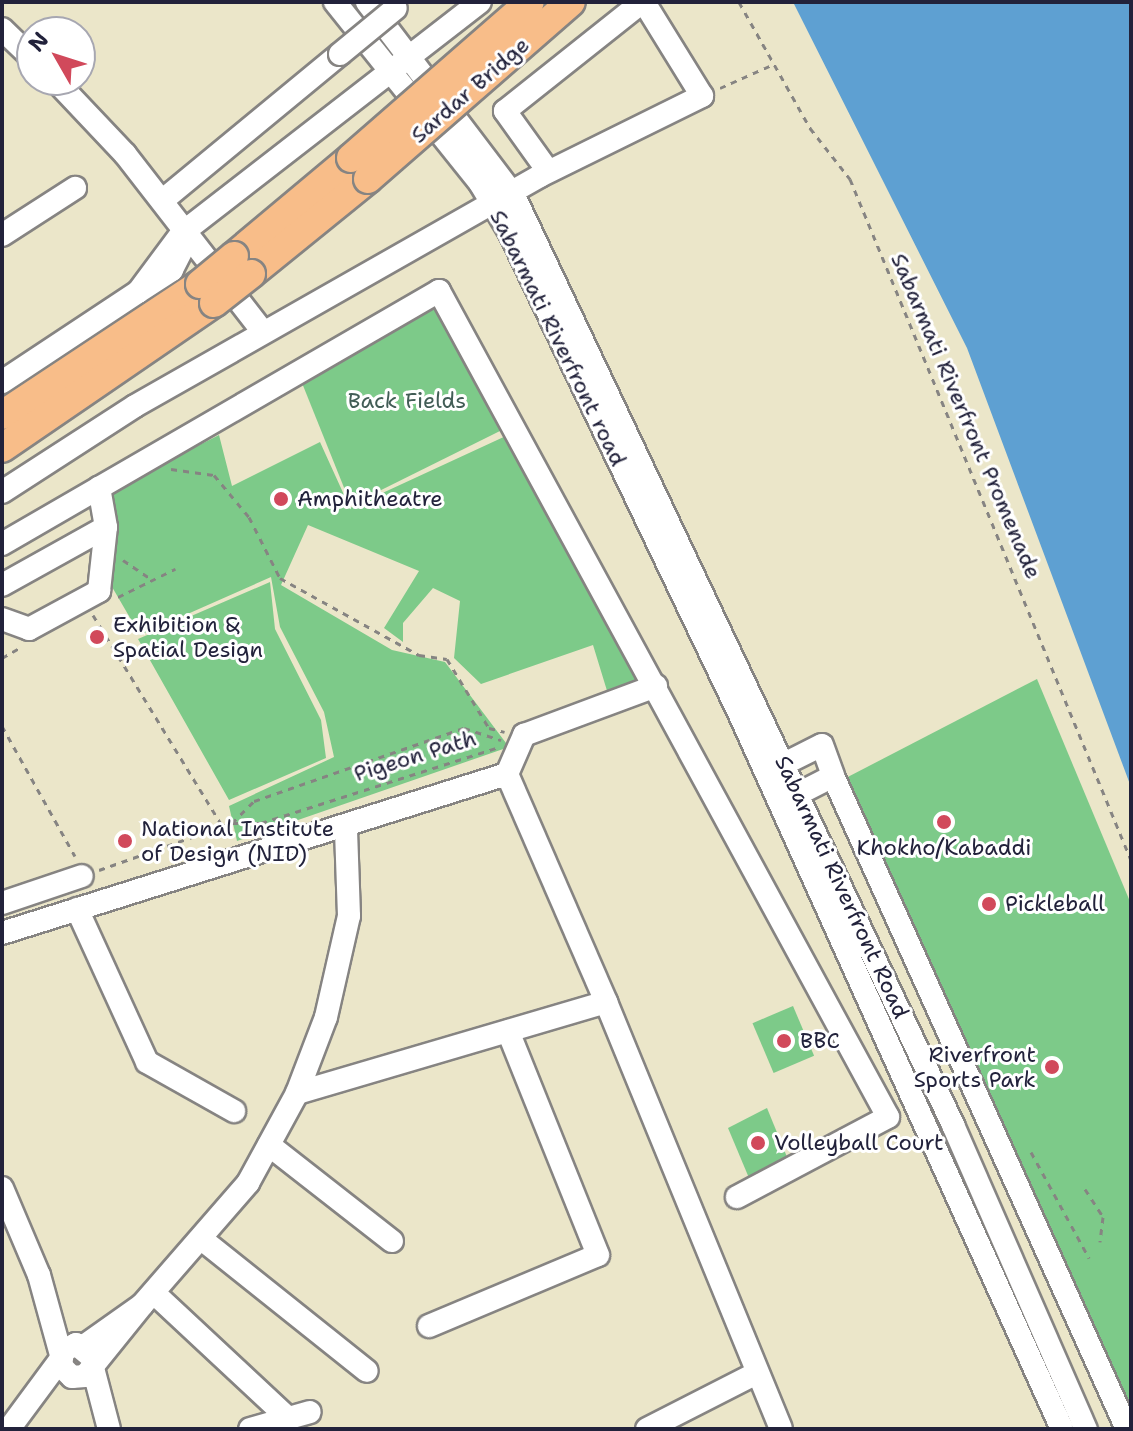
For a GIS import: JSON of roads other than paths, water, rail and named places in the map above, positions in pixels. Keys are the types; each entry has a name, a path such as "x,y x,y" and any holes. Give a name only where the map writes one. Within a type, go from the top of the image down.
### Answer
{"main road":[{"name":"Sardar Bridge","path":"359,168 530,2"},
{"name":"Sardar Bridge","path":"359,168 571,2"},
{"path":"2,448 207,293 359,168"},
{"path":"2,415 207,293"}],"street":[{"name":"Sabarmati Riverfront road","path":"335,2 504,200"},
{"name":"Sabarmati Riverfront road","path":"367,2 413,56 504,200 702,612"},
{"path":"2,382 138,292 184,236 480,2"},
{"path":"2,492 263,332 504,200 548,171 702,96 643,2 505,111 548,171"},
{"path":"163,200 399,5"},
{"path":"69,96 163,200 184,236 263,332"},
{"path":"2,235 75,188"},
{"path":"2,544 439,291 888,1117 737,1197"},
{"path":"2,619 29,629 99,591 105,537 99,488"},
{"path":"2,585 105,537"},
{"name":"Sabarmati Riverfront Road","path":"702,612 784,764 1086,1429"},
{"name":"Sabarmati Riverfront Road","path":"702,612 1062,1429"},
{"path":"656,686 524,735 507,774 606,1002 755,1374 781,1429"},
{"path":"784,764 822,745 833,776 1127,1429"},
{"path":"2,933 346,829 507,774"},
{"path":"798,794 833,776"},
{"path":"10,1428 78,1361 149,1299 204,1241 269,1145 297,1093 326,1017 349,916 346,829"},
{"path":"2,903 82,876"},
{"path":"77,909 147,1062 234,1111"},
{"path":"297,1093 606,1002"},
{"path":"429,1326 598,1255 508,1031"},
{"path":"269,1145 392,1241"},
{"path":"2,1188 109,1429"},
{"path":"204,1241 367,1371"},
{"path":"149,1299 287,1417"},
{"path":"78,1361 102,1429"},
{"path":"647,1429 755,1374"},
{"path":"250,1429 310,1412"}],"water":[{"path":"793,2 1131,2 1131,787 967,348"}],"place":[{"name":"Amphitheatre","path":"281,499"},
{"name":"Exhibition & Spatial Design","path":"97,637"},
{"name":"Khokho/Kabaddi","path":"944,822"},
{"name":"National Institute of Design (NID)","path":"125,841"},
{"name":"Pickleball","path":"989,904"},
{"name":"BBC","path":"784,1041"},
{"name":"Riverfront Sports Park","path":"1052,1067"},
{"name":"Volleyball Court","path":"758,1143"}],"park label":[{"name":"Back Fields","path":"407,401"}]}
